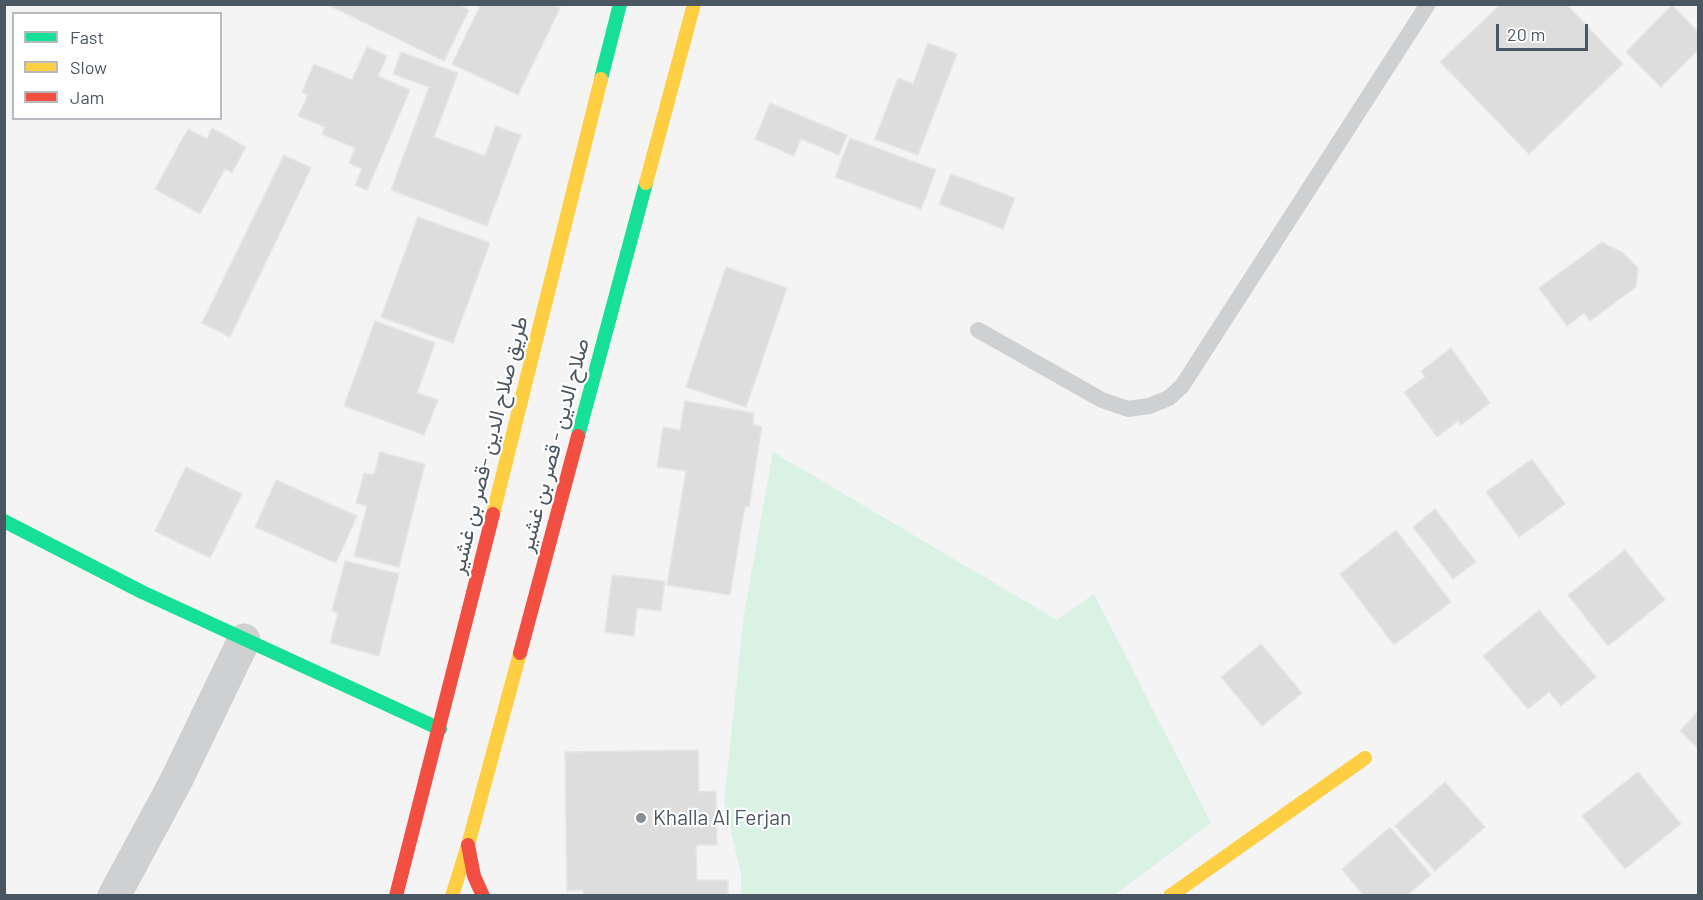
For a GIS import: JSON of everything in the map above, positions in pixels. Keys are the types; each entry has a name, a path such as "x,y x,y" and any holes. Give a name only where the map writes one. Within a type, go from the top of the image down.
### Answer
{"main road":[{"name":"طريق صلاح الدين -قصر بن غشير","path":"396,896 440,729 620,4"},
{"name":"صلاح الدين - قصر بن غشير","path":"452,896 468,845 694,4"},
{"path":"4,521 142,592 440,729"},
{"path":"1170,896 1365,758"},
{"path":"468,845 474,876 483,896"}],"street":[{"path":"114,896 176,781 244,640"}],"lane":[{"path":"978,330 1111,403 1128,408 1149,406 1168,398 1182,386 1428,4"}],"green space":[{"path":"773,452 1057,620 1094,594 1211,823 1114,895 741,895 741,874 724,802 744,614"}],"building":[{"path":"326,4 458,4 469,10 444,61"},
{"path":"481,4 552,4 560,8 518,95 452,64"},
{"path":"1501,4 1566,4 1623,64 1529,154 1440,62"},
{"path":"1672,5 1698,32 1698,50 1661,87 1626,52"},
{"path":"928,43 957,54 918,155 875,139 898,78 913,84"},
{"path":"367,47 387,56 378,76 410,90 367,190 355,185 362,169 349,163 355,148 322,134 325,127 298,116 308,95 302,92 314,64 352,80"},
{"path":"401,52 458,73 434,137 485,156 496,126 521,135 487,226 391,190 429,87 393,74"},
{"path":"770,103 847,135 839,155 801,139 794,156 755,139"},
{"path":"212,128 246,147 232,173 225,169 200,214 155,189 188,129 207,139"},
{"path":"850,138 936,170 921,209 835,177"},
{"path":"284,155 311,168 230,337 202,323"},
{"path":"951,174 1015,198 1003,229 939,204"},
{"path":"418,217 490,243 453,343 381,317"},
{"path":"1602,242 1623,253 1638,268 1636,287 1590,321 1584,313 1567,326 1539,288"},
{"path":"726,267 787,288 746,407 686,387"},
{"path":"375,321 435,343 417,393 438,400 424,435 344,406"},
{"path":"1451,348 1490,403 1461,425 1458,421 1437,437 1404,392 1425,377 1421,371"},
{"path":"685,401 754,413 753,425 762,426 749,507 745,506 730,595 667,585 686,471 657,467 663,427 680,430"},
{"path":"380,452 425,464 399,567 354,556 367,506 356,503 364,473 374,475"},
{"path":"1532,459 1565,504 1519,537 1486,492"},
{"path":"186,467 242,494 210,558 155,531"},
{"path":"276,480 357,516 336,563 255,527"},
{"path":"1435,509 1476,562 1453,579 1413,527"},
{"path":"1396,530 1451,602 1394,645 1340,574"},
{"path":"1625,550 1665,600 1608,646 1568,595"},
{"path":"345,561 399,574 379,656 330,643 338,613 332,611"},
{"path":"612,575 665,581 661,611 637,608 634,636 605,632"},
{"path":"1539,610 1596,677 1561,706 1549,692 1528,709 1483,656"},
{"path":"1261,644 1302,693 1262,726 1221,677"},
{"path":"1698,711 1698,748 1680,731"},
{"name":"Khalla Al Ferjan","path":"698,750 699,792 716,791 717,845 696,845 697,880 728,880 728,896 583,896 583,890 567,891 565,752"},
{"path":"1638,772 1681,824 1625,869 1582,816"},
{"path":"1445,782 1485,827 1435,871 1395,826"},
{"path":"1390,827 1431,875 1406,896 1364,896 1342,869"}],"traffic: fast":[{"path":"601,79 620,4"},
{"path":"578,436 646,183"},
{"path":"4,521 142,592 440,729"}],"traffic: slow":[{"path":"646,183 694,4"},
{"path":"493,514 601,79"},
{"path":"452,896 520,653"},
{"path":"1170,896 1365,758"}],"traffic: jam":[{"path":"520,653 578,436"},
{"path":"396,896 493,514"},
{"path":"468,845 474,876 483,896"}],"place":[{"name":"Khalla Al Ferjan","path":"641,818"}]}
